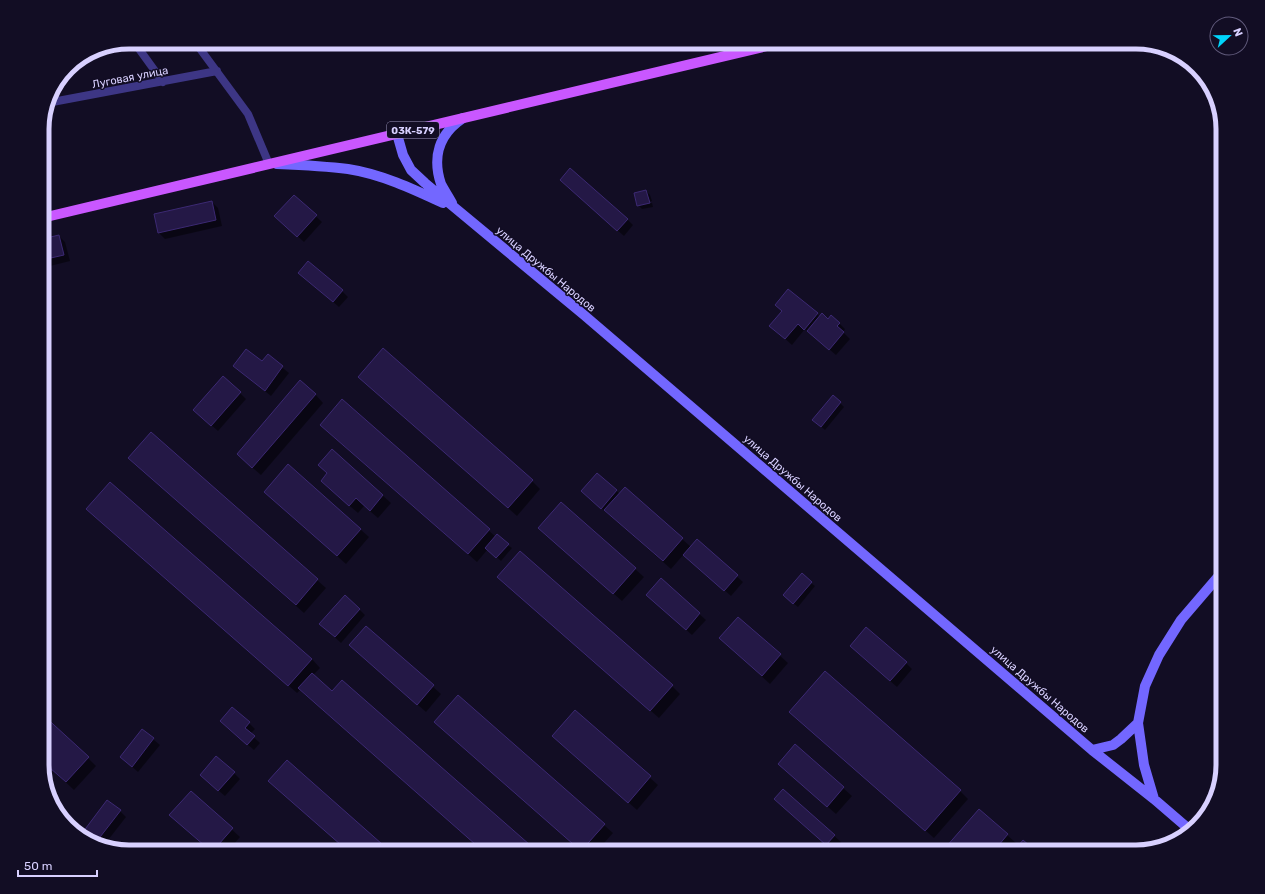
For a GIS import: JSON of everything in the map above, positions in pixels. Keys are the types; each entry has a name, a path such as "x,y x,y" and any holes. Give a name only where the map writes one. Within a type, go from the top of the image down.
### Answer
{"main road":[{"name":"03К-579","path":"49,216 397,134 466,116 754,49"}],"street":[{"path":"139,49 162,82"},
{"path":"200,49 248,114 269,164 308,165 349,169 380,177 417,191 457,210"},
{"name":"Луговая улица","path":"54,102 217,71"},
{"path":"457,210 442,185 437,164 439,148 445,135 454,124 466,116"},
{"name":"улица Дружбы Народов","path":"397,134 403,155 411,170 596,325 1092,750 1187,827"},
{"path":"1154,799 1144,765 1138,723 1145,686 1159,655 1181,620 1216,579"},
{"path":"1092,750 1113,745 1121,740 1138,723"}],"building":[{"path":"570,168 628,219 617,231 560,180"},
{"path":"646,190 650,203 637,206 634,193"},
{"path":"294,195 317,215 297,237 274,216"},
{"path":"212,201 216,220 158,233 154,214"},
{"path":"59,235 64,255 49,258 49,237"},
{"path":"308,261 343,290 333,302 298,273"},
{"path":"788,289 818,313 804,330 798,324 785,339 769,326 782,311 775,305"},
{"path":"822,313 828,319 831,315 840,323 837,326 844,332 829,350 807,331"},
{"path":"383,348 533,480 508,508 358,377"},
{"path":"246,349 262,361 268,354 283,366 265,391 233,366"},
{"path":"223,376 241,392 211,426 193,410"},
{"path":"300,380 316,394 252,468 237,454"},
{"path":"833,395 841,402 821,427 812,420"},
{"path":"342,399 490,529 468,554 320,425"},
{"path":"151,432 318,579 296,605 128,458"},
{"path":"332,449 383,495 370,511 356,498 349,506 321,481 327,473 318,465"},
{"path":"288,464 361,529 337,556 264,492"},
{"path":"597,473 617,490 601,509 581,491"},
{"path":"110,482 312,659 288,686 86,509"},
{"path":"625,487 683,538 663,561 604,510"},
{"path":"561,502 636,568 613,594 538,528"},
{"path":"497,534 509,544 496,558 485,548"},
{"path":"697,539 738,575 724,591 683,555"},
{"path":"520,551 673,685 650,711 497,577"},
{"path":"802,573 812,582 793,604 783,595"},
{"path":"661,578 700,613 686,630 646,595"},
{"path":"345,595 360,609 335,637 319,624"},
{"path":"738,617 781,654 762,676 719,638"},
{"path":"366,626 434,685 417,705 349,645"},
{"path":"866,627 907,662 890,681 850,646"},
{"path":"825,671 961,790 925,831 789,712"},
{"path":"312,673 332,691 342,680 530,845 476,845 298,688"},
{"path":"458,695 605,824 586,845 574,845 434,722"},
{"path":"232,707 250,722 245,728 255,736 247,745 220,721"},
{"path":"575,710 651,776 628,803 552,736"},
{"path":"49,720 89,757 66,782 49,767"},
{"path":"142,729 154,738 132,767 120,757"},
{"path":"795,744 844,787 827,807 778,764"},
{"path":"216,756 235,772 218,791 200,775"},
{"path":"287,760 383,845 341,845 268,781"},
{"path":"783,789 835,835 826,845 774,799"},
{"path":"191,791 233,828 218,845 204,845 169,815"},
{"path":"107,800 121,810 98,839 83,831"},
{"path":"979,809 1008,834 999,845 948,845"},
{"path":"1023,840 1029,845 1019,845"}]}
